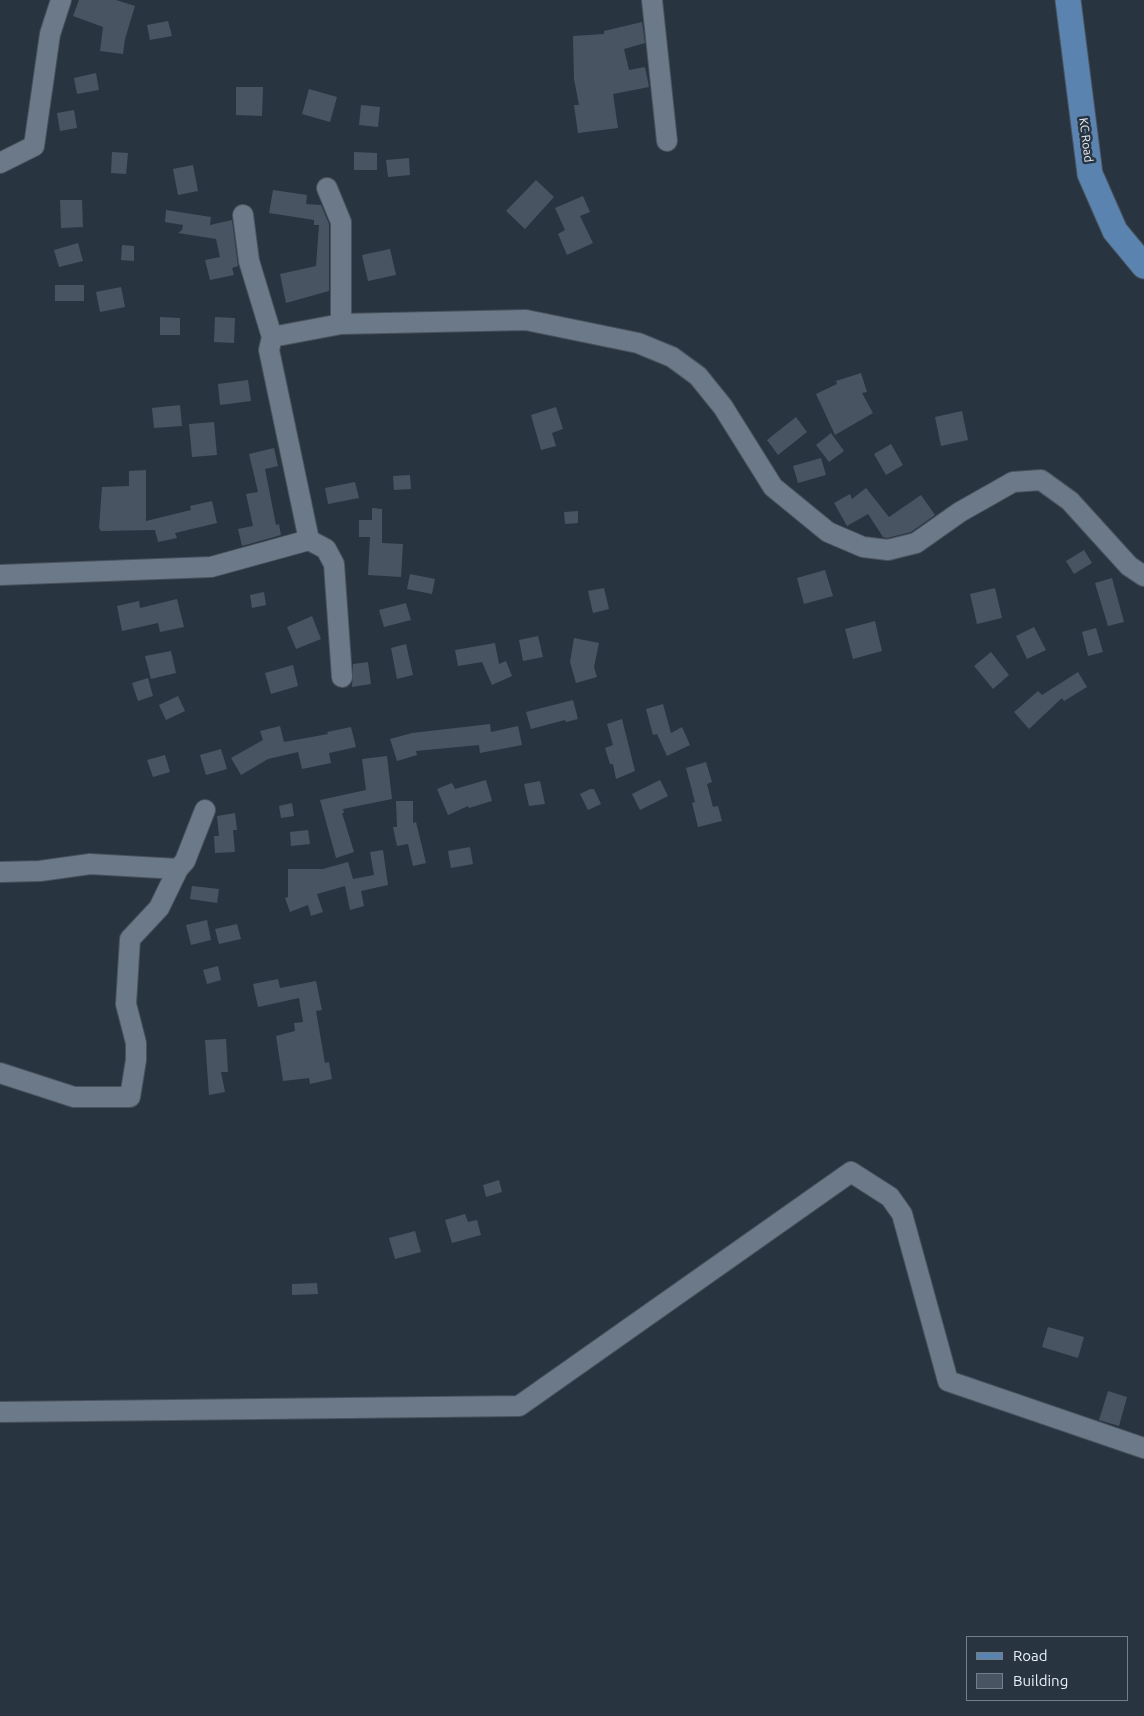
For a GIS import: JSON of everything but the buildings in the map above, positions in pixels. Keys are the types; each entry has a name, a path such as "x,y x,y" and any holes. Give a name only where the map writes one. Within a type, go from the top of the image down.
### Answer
{"main road":[{"name":"KC Road","path":"1068,0 1090,174 1115,231 1144,266"}],"street":[{"path":"0,163 34,146 50,34 61,0"},
{"path":"652,0 667,141"},
{"path":"327,188 341,222 341,324"},
{"path":"242,215 249,261 272,337 270,350 309,540"},
{"path":"272,337 341,324 526,320 638,343 672,357 698,376 723,407 773,487 828,532 863,547 888,550 916,543 960,512 1013,482 1041,480 1070,501 1129,566 1144,576"},
{"path":"0,575 211,567 309,540 326,549 334,564 342,677"},
{"path":"0,1073 74,1097 130,1097 136,1060 136,1043 126,1004 130,939 159,908 178,869 185,861 205,810"},
{"path":"0,872 40,871 90,864 178,869"},
{"path":"0,1412 519,1406 851,1172 890,1197 902,1214 948,1381 1144,1448"}]}
